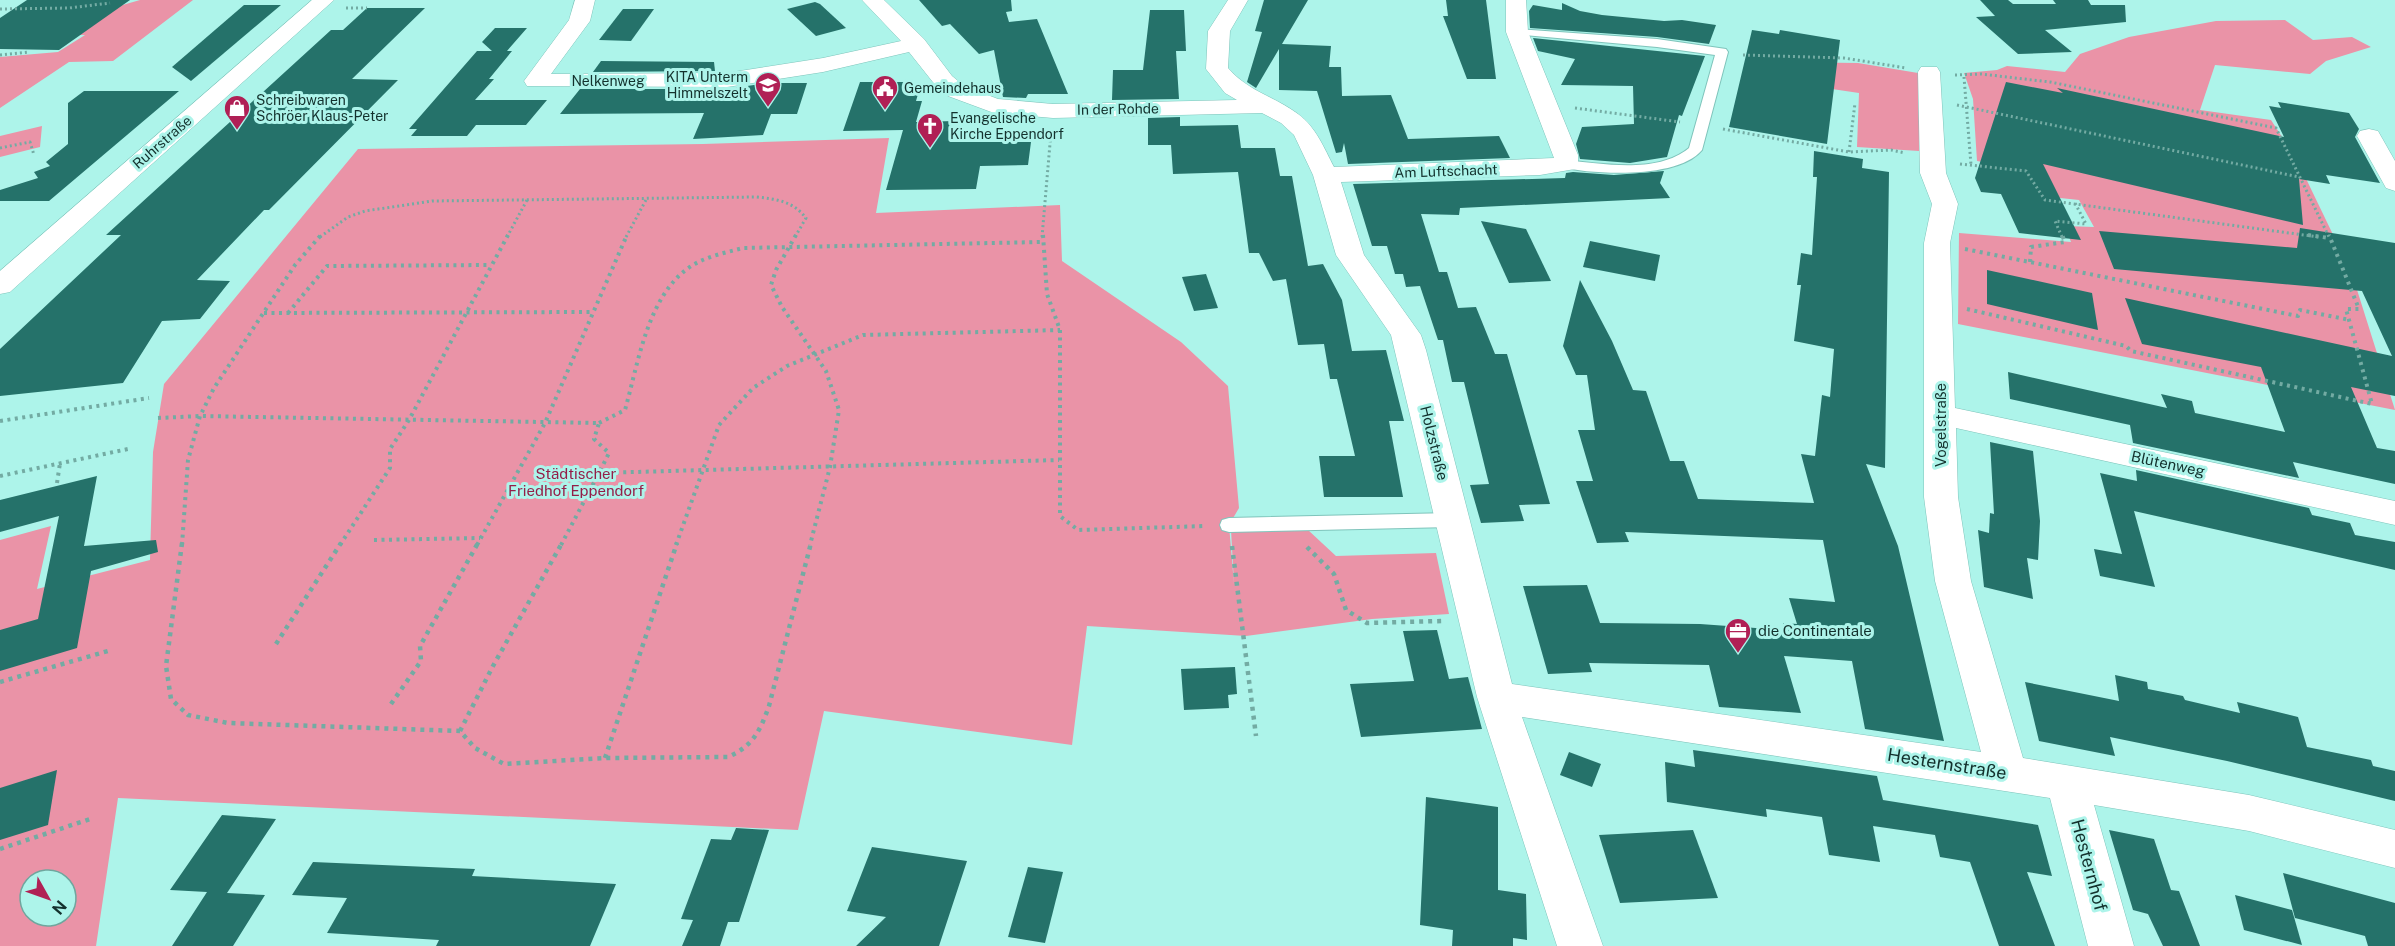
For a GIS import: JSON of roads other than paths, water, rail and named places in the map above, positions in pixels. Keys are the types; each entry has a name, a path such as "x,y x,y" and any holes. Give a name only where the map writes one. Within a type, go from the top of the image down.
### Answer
{"street":[{"name":"Nelkenweg","path":"585,0 579,21 535,81 727,80 823,65 916,44"},
{"name":"In der Rohde","path":"872,0 916,44 945,81 956,91 994,106 1053,111 1263,106"},
{"name":"Holzstraße","path":"1238,0 1219,31 1217,69 1233,88 1289,118 1304,132 1326,175 1350,255 1406,335 1496,697 1580,946"},
{"path":"1516,0 1516,32 1566,155 1566,164"},
{"name":"Ruhrstraße","path":"0,285 331,4"},
{"name":"Vogelstraße","path":"1929,72 1933,173 1945,204 1937,243 1942,415 1941,497 1953,581 2007,773"},
{"path":"2369,136 2395,183"},
{"name":"Am Luftschacht","path":"1326,175 1540,168 1566,164"},
{"name":"Blütenweg","path":"1942,415 2395,513"},
{"name":"Hesternstraße","path":"1496,697 2007,773 2249,813 2395,849"},
{"name":"Hesternhof","path":"2067,784 2111,946"}],"lane":[{"name":"Am Luftschacht","path":"1516,32 1637,40 1722,52 1695,150 1690,157 1671,164 1598,168 1566,164"},
{"path":"1229,525 1452,520"}],"place":[{"name":"KITA Unterm Himmelszelt","path":"768,108"},
{"name":"Gemeindehaus","path":"885,111"},
{"name":"Schreibwaren Schröer Klaus-Peter","path":"237,131"},
{"name":"Evangelische Kirche Eppendorf","path":"930,149"},
{"name":"die Continentale","path":"1738,654"}],"park label":[{"name":"Städtischer Friedhof Eppendorf","path":"576,482"}]}
